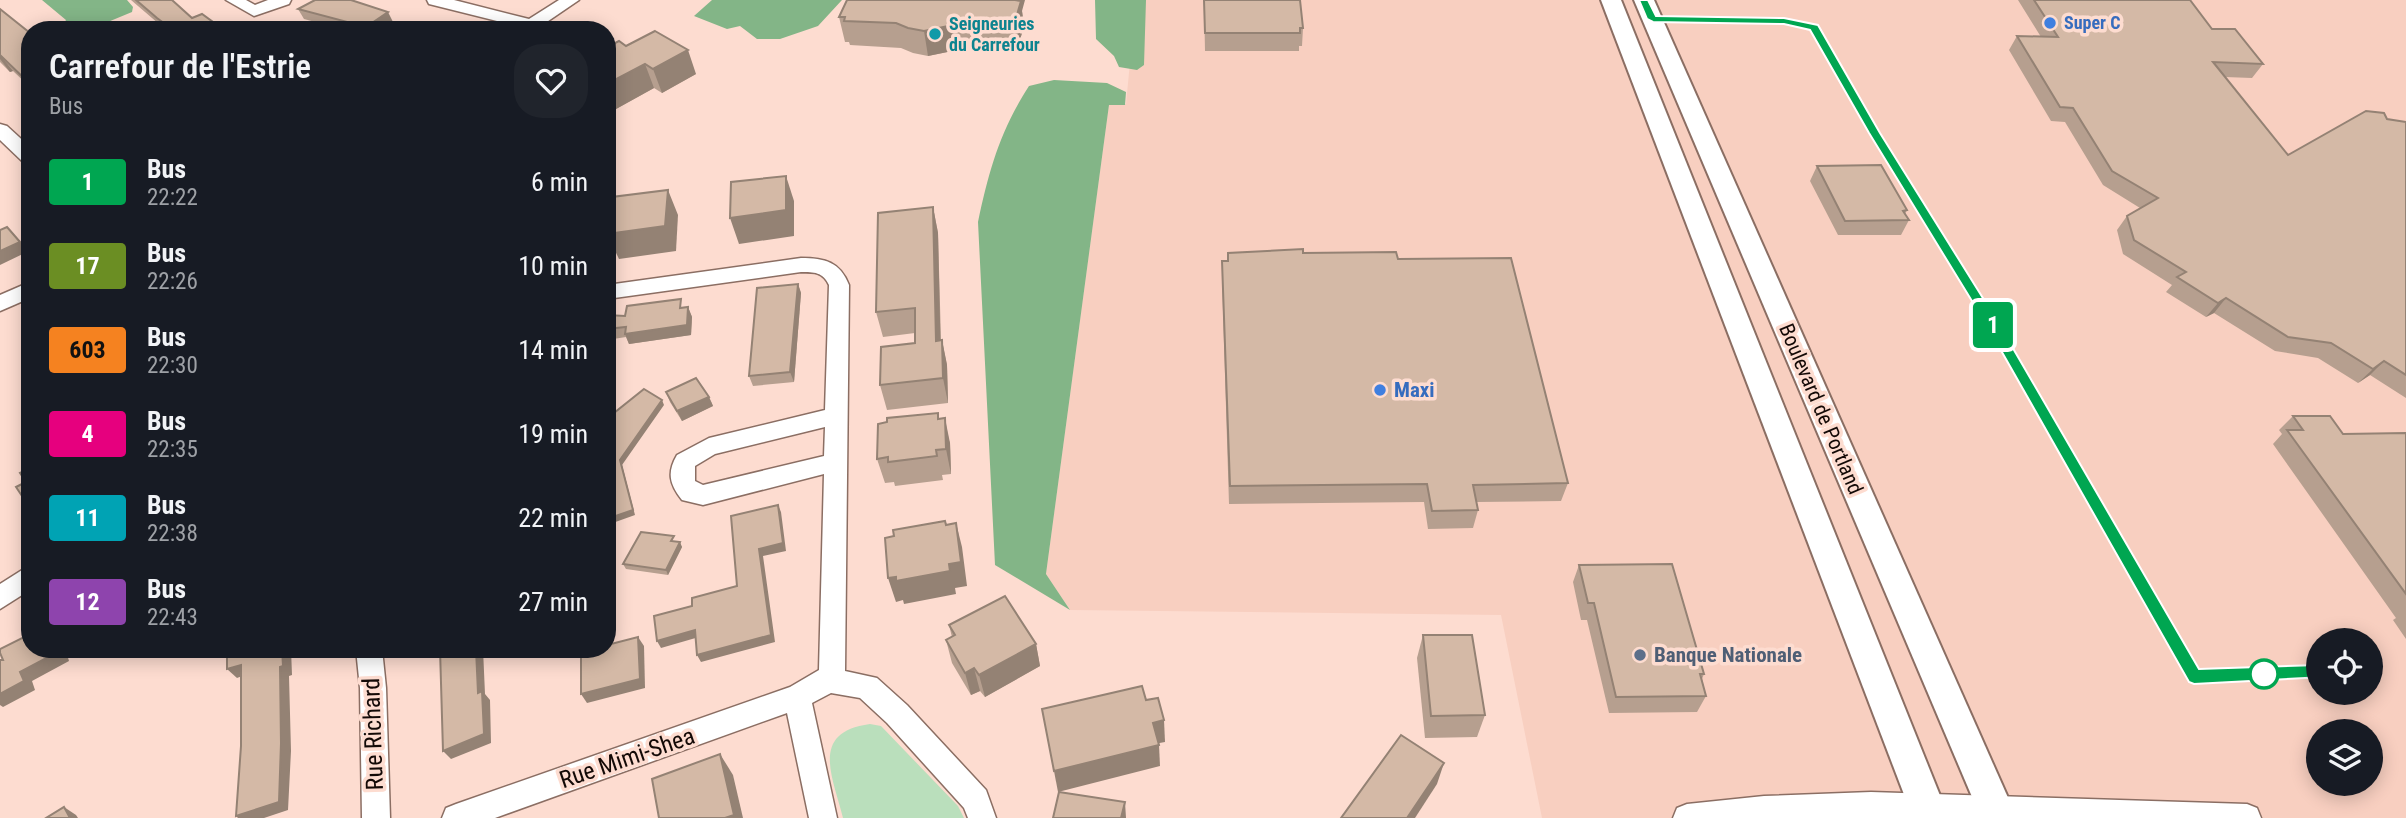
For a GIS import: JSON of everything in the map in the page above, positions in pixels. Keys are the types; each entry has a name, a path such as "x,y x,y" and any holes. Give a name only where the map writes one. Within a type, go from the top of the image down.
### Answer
{"main road":[{"name":"Boulevard de Portland","path":"1611,0 1929,812"},
{"name":"Boulevard de Portland","path":"1644,0 1997,813"}],"street":[{"path":"234,0 254,10 283,0"},
{"path":"435,0 507,21"},
{"path":"537,21 571,0"},
{"path":"0,130 21,150"},
{"path":"616,291 801,265 828,267 834,272 839,285 834,665 828,680 867,687 897,714 976,800 982,818"},
{"path":"0,304 21,294"},
{"path":"836,416 709,447 685,461 681,472 682,483 690,493 703,495 836,462"},
{"path":"0,598 21,583"},
{"name":"Rue Richard","path":"370,658 376,818"},
{"name":"Rue Mimi-Shea","path":"456,818 797,697 828,680"},
{"path":"797,697 823,818"},
{"path":"1687,818 1764,810 1871,806 1929,812 2247,818"}],"shaded area":[{"path":"1136,0 2406,0 2406,818 1542,818 1501,615 1070,610 1046,574 1109,105 1126,104"}],"green space":[{"path":"42,0 127,0 133,7 132,12 110,21 66,20"},
{"path":"712,0 842,0 818,26 780,39 757,39 740,26 727,29 694,16"},
{"path":"1095,0 1146,0 1144,65 1137,70 1119,67 1114,56 1096,39"},
{"path":"1054,80 1107,83 1126,92 1125,105 1109,105 1046,574 1070,610 995,565 978,222 997,151 1010,119 1029,86"},
{"path":"870,724 881,726 958,806 964,818 843,818 831,772 832,746 839,736 851,729"}],"building":[{"path":"136,0 172,0 192,18 202,14 212,21 161,21"},
{"path":"315,0 351,0 388,12 375,21 343,21 298,9"},
{"path":"847,0 1021,1 1014,25 953,25 924,31 896,23 844,21 845,17 839,17"},
{"path":"1204,0 1300,0 1303,28 1300,28 1300,33 1205,33"},
{"path":"2034,0 2190,0 2212,29 2235,29 2263,64 2213,62 2288,155 2366,111 2384,113 2387,119 2406,122 2406,375 2384,361 2373,369 2331,343 2288,337 2226,298 2218,303 2177,277 2186,272 2134,240 2127,216 2158,198 2112,171 2073,108 2060,107 2017,36 2058,37"},
{"path":"0,9 21,26 21,75 0,55"},
{"path":"655,31 688,50 653,69 645,64 616,79 616,42 619,41 626,46"},
{"path":"1881,165 1907,210 1903,211 1909,220 1845,221 1817,166"},
{"path":"786,176 786,210 730,218 731,182"},
{"path":"668,190 665,226 616,233 616,196"},
{"path":"933,207 936,341 942,340 943,378 880,385 881,347 915,343 915,308 876,312 878,213"},
{"path":"7,227 20,242 0,251 0,230"},
{"name":"Maxi","path":"1303,249 1303,253 1396,252 1398,259 1511,258 1568,483 1473,485 1478,510 1432,511 1427,484 1230,486 1222,261 1228,261 1228,253"},
{"path":"798,284 790,372 749,376 757,288"},
{"path":"681,299 680,308 688,307 687,325 625,334 626,327 616,328 616,316 625,316 627,306"},
{"path":"696,378 709,397 677,411 666,392"},
{"path":"644,389 662,400 620,460 633,510 616,516 616,411"},
{"path":"938,413 938,419 945,418 946,449 936,450 937,456 888,462 888,457 877,459 878,424 887,422 887,418"},
{"path":"2293,416 2330,416 2343,434 2406,433 2406,594 2287,430 2303,430"},
{"path":"778,505 783,543 759,549 771,635 697,655 695,630 657,641 654,616 692,606 692,598 737,586 731,516"},
{"path":"945,521 946,525 956,523 961,562 949,564 950,571 896,581 896,577 888,578 885,538 894,536 893,530"},
{"path":"641,532 674,536 671,541 680,542 666,570 623,564"},
{"name":"Banque Nationale","path":"1672,564 1704,674 1700,674 1706,696 1616,697 1594,603 1588,603 1579,565"},
{"path":"1005,596 1036,644 979,675 974,668 965,673 946,640 955,635 949,625"},
{"path":"1423,635 1472,635 1485,715 1431,716"},
{"path":"638,637 640,679 581,694 581,658 616,658 616,643"},
{"path":"21,638 21,658 47,658 20,672 24,681 0,694 0,660 3,660 0,649"},
{"path":"227,658 283,658 283,666 280,667 279,802 236,816 241,746 241,665 227,669"},
{"path":"440,658 476,658 478,693 482,691 484,734 443,751"},
{"path":"1142,686 1146,700 1158,698 1164,720 1153,723 1159,745 1054,771 1042,709"},
{"path":"1401,735 1444,763 1407,818 1341,818"},
{"path":"720,754 734,815 725,818 659,818 652,779"},
{"path":"1059,792 1125,802 1121,818 1053,818"},
{"path":"64,807 70,818 46,818"}],"bus line":[{"name":"1","path":"1644,0 1653,19 1784,21 1814,27 1875,133 1992,322 2194,677 2306,673"}],"place":[{"name":"Super C","path":"2050,23"},
{"name":"Seigneuries du Carrefour","path":"935,34"},
{"name":"Maxi","path":"1380,390"},
{"name":"Banque Nationale","path":"1640,655"}]}
